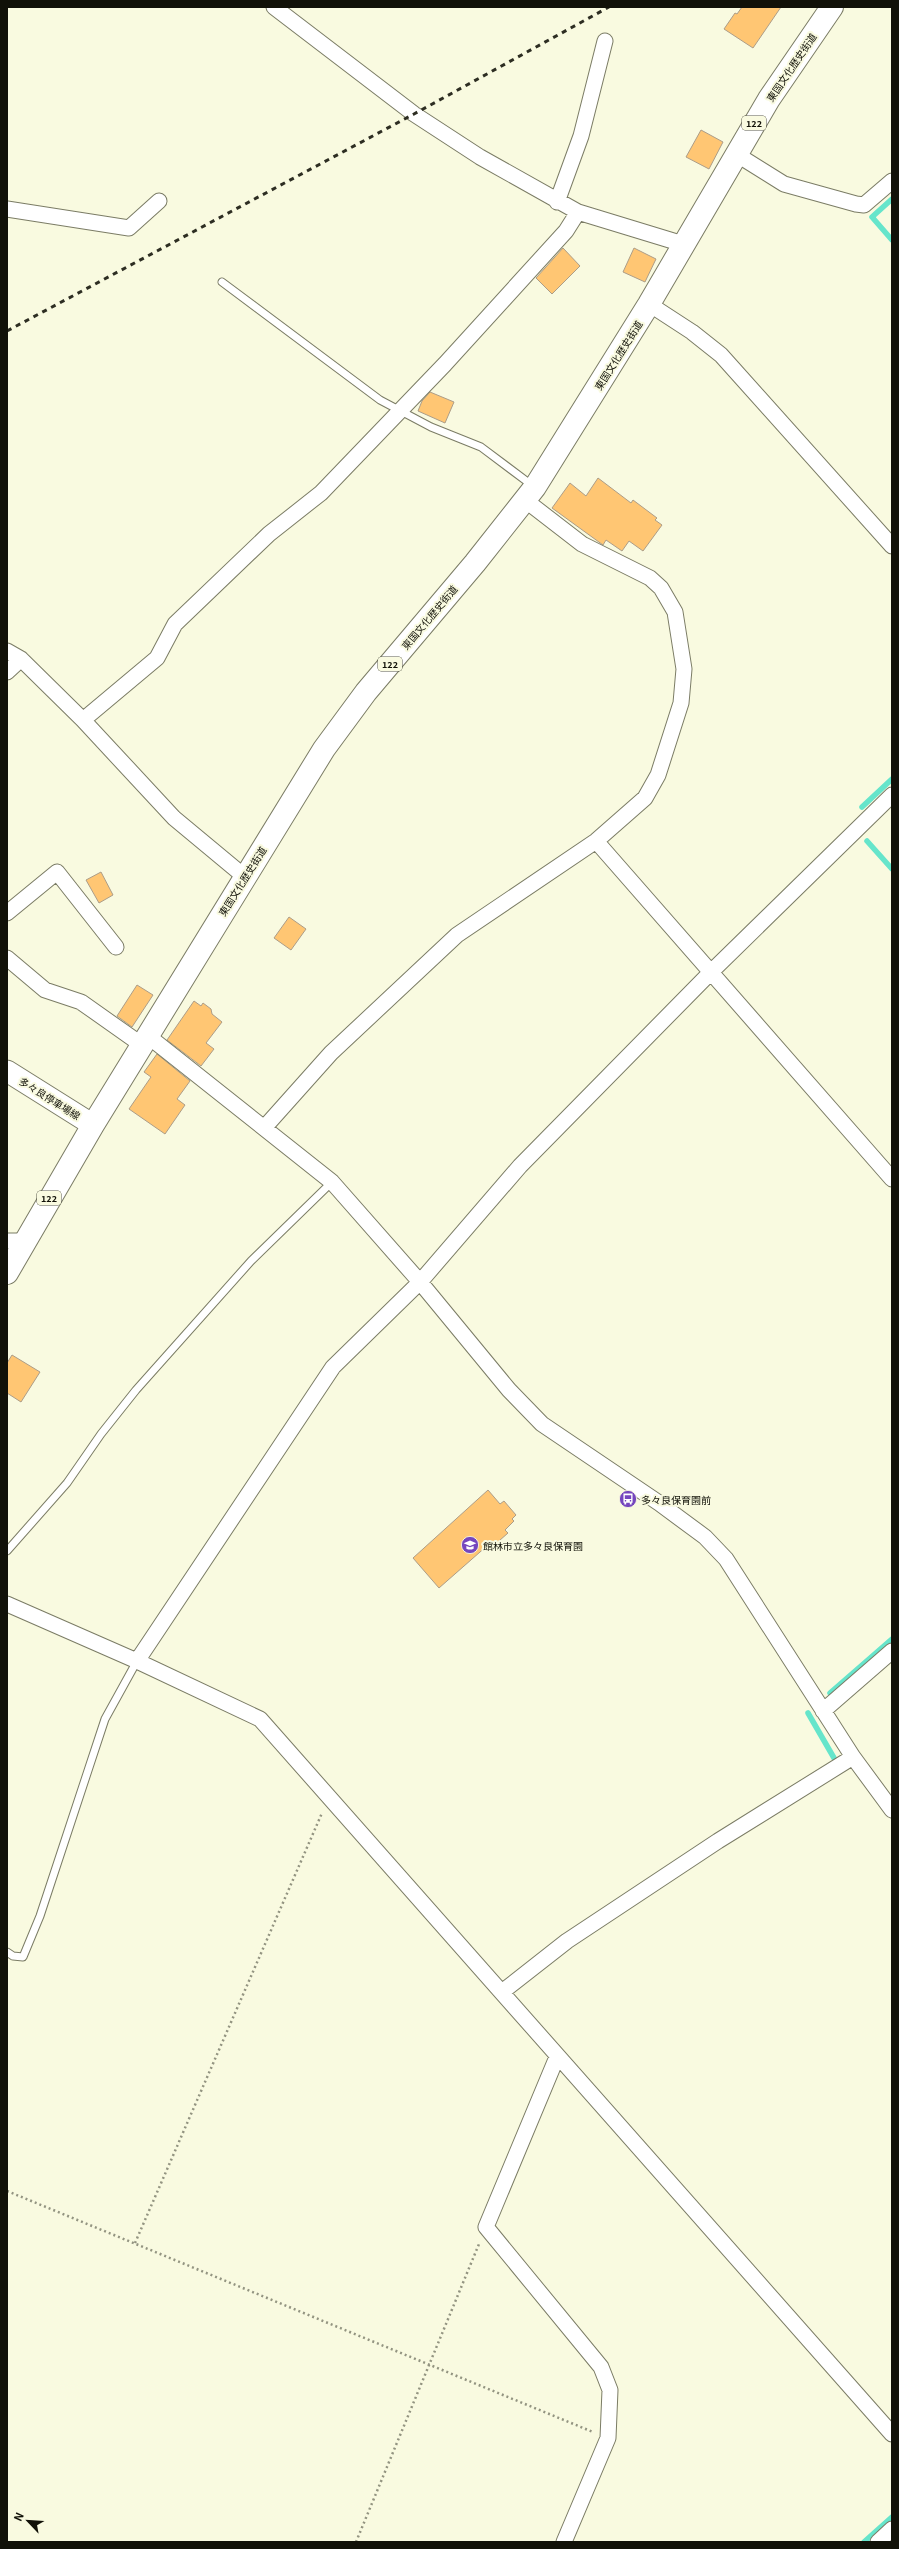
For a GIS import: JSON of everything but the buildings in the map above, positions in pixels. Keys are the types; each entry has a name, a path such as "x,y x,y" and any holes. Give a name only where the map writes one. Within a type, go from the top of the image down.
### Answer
{"highway":[{"name":"東国文化歴史街道","path":"7,1273 15,1241 93,1125 339,727 530,494 650,304 683,244 769,99 832,7"}],"main road":[{"name":"多々良停車場線","path":"7,1071 93,1125"}],"street":[{"path":"274,7 419,118 480,157 557,202 578,212 683,244"},
{"path":"557,202 581,136 605,41"},
{"path":"736,154 784,184 856,204 864,205 892,181"},
{"path":"7,208 34,215 129,228 159,201"},
{"path":"83,720 157,658 175,624 269,534 321,493 400,412 566,231 578,212"},
{"path":"650,304 692,332 721,355 892,546"},
{"path":"264,1128 331,1053 457,935 596,841 645,798 658,776 681,703 684,676 675,612 661,588 650,578 582,544 530,494"},
{"path":"7,650 21,659 83,720 174,818 245,877"},
{"path":"7,672 21,659"},
{"path":"137,1660 333,1367 420,1282 520,1166 711,972 892,795"},
{"path":"596,841 892,1179"},
{"path":"7,913 57,872 116,947"},
{"path":"7,958 44,990 81,1002 145,1041 264,1128 332,1182 420,1282 510,1390 542,1424 659,1503 705,1537 726,1559 853,1758 892,1810"},
{"path":"7,1604 137,1660 260,1719 330,1796 557,2057 892,2434"},
{"path":"823,1711 892,1651"},
{"path":"502,1992 567,1941 718,1841 853,1758"},
{"path":"557,2057 486,2227 601,2367 610,2390 608,2438 564,2542"},
{"path":"878,2542 892,2529"}],"lane":[{"path":"222,282 380,400 400,412 481,447 530,494"},
{"path":"7,1551 67,1483 100,1434 136,1390 251,1261 309,1207 332,1182"},
{"path":"7,1952 13,1956 23,1957 40,1916 105,1719 137,1660"}],"path":[{"path":"135,2244 330,1796"},
{"path":"7,2192 608,2438"},
{"path":"356,2542 486,2227"}],"waterway":[{"path":"892,199 872,217 892,240"},
{"path":"862,807 892,779"},
{"path":"867,841 892,869"},
{"path":"830,1693 892,1639"},
{"path":"808,1713 834,1758"},
{"path":"864,2542 892,2517"}],"railway":[{"path":"7,331 414,114 609,7"}],"place":[{"name":"多々良保育園前","path":"628,1499"},
{"name":"館林市立多々良保育園","path":"470,1545"}]}
